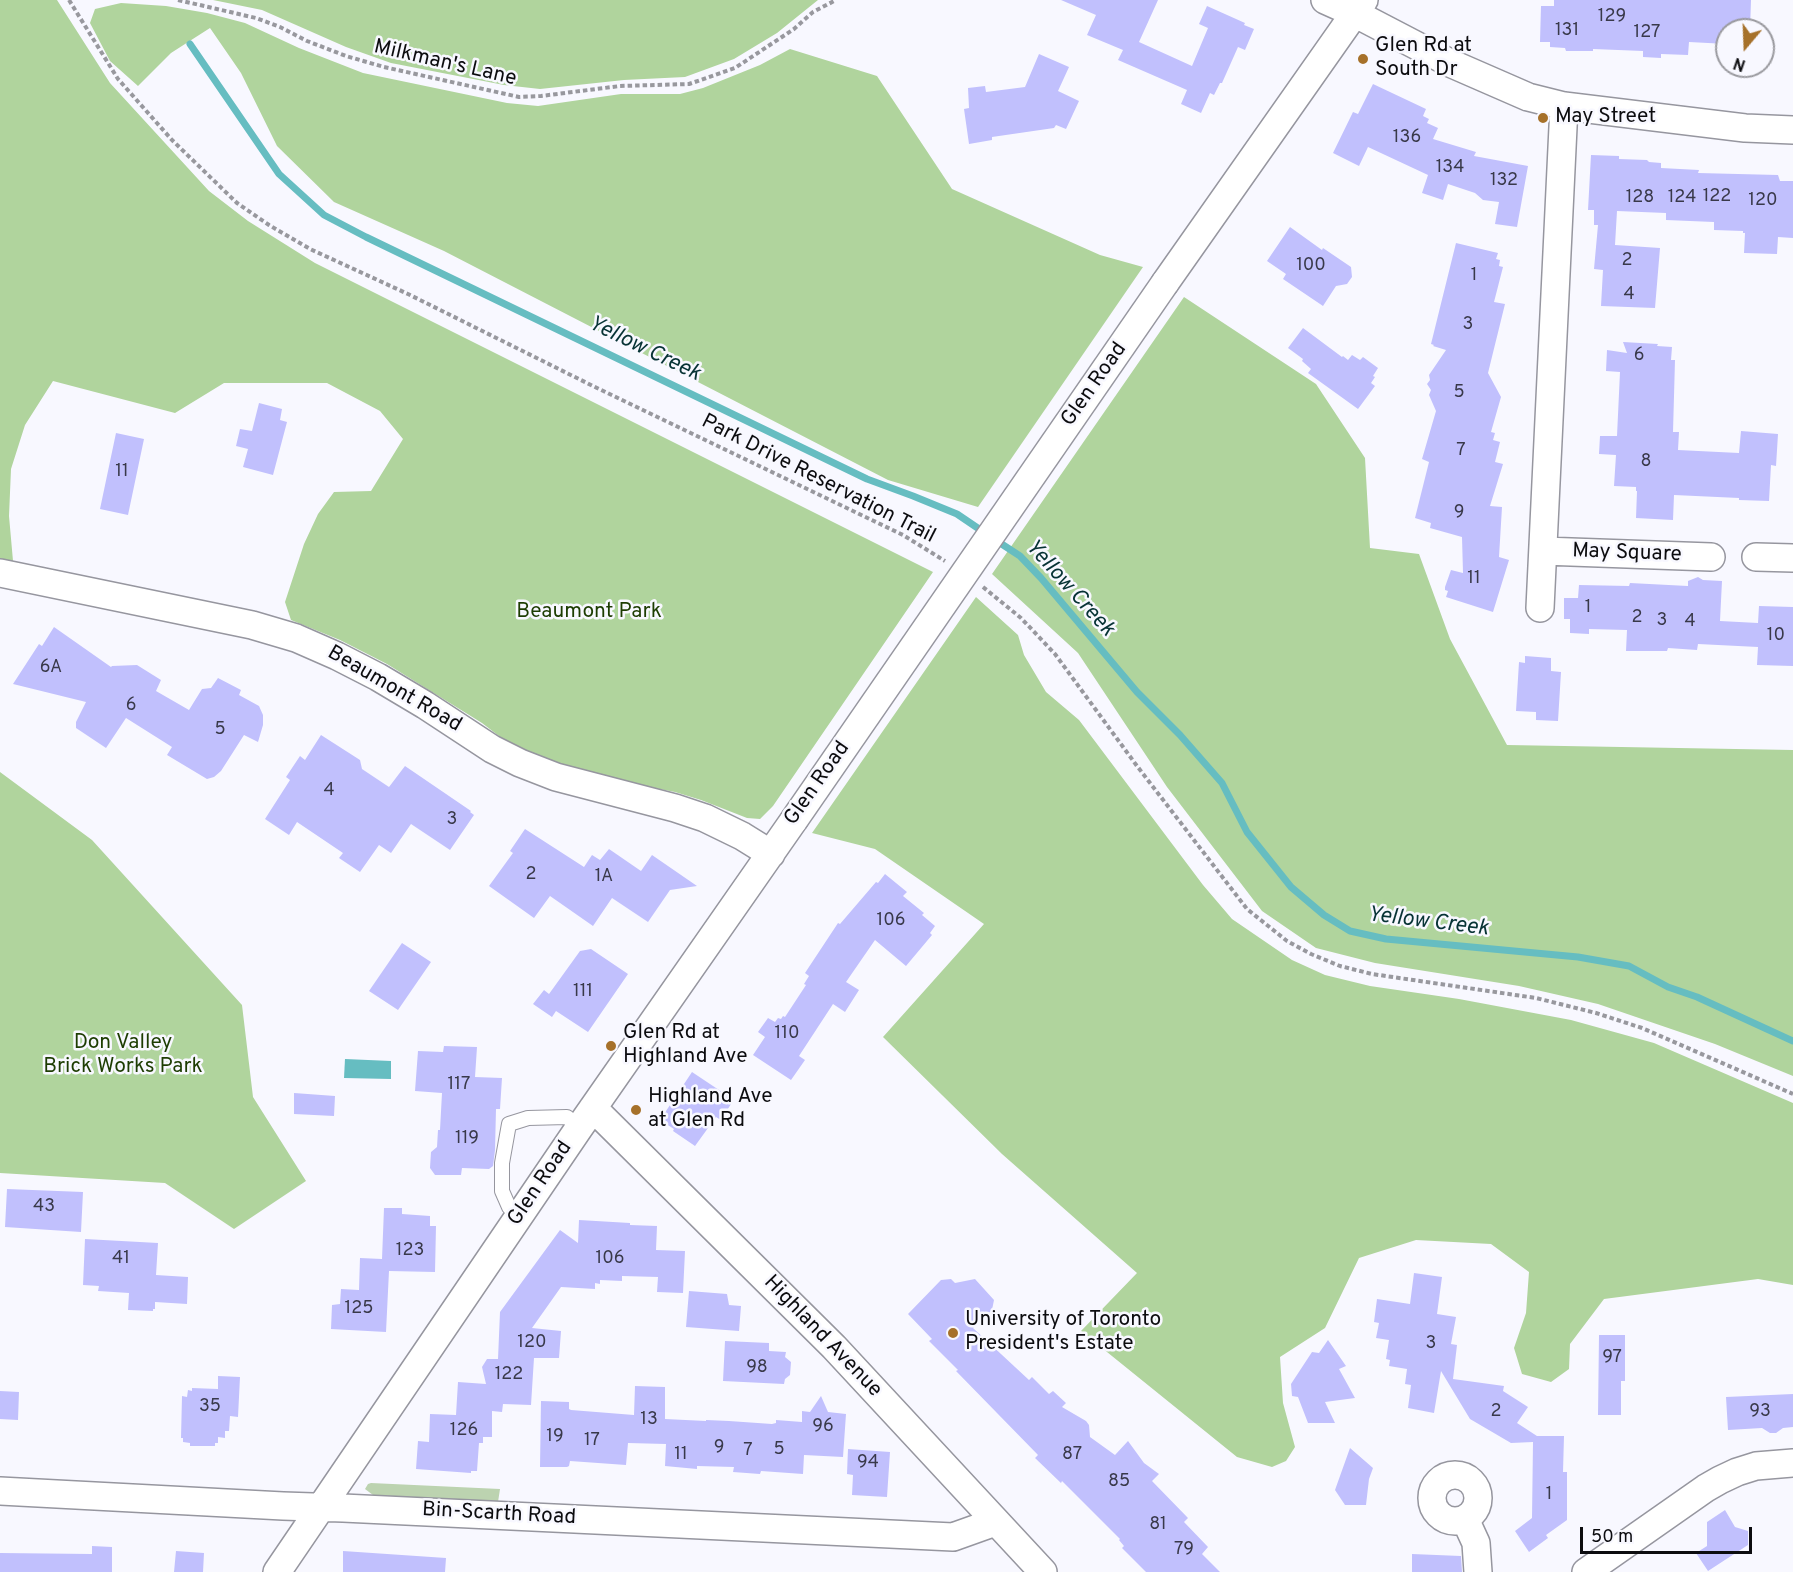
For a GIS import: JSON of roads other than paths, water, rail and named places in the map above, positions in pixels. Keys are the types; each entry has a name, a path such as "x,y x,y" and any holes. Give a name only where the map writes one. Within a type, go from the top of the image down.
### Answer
{"street":[{"path":"1325,0 1359,7 1486,80 1528,97 1564,106 1745,128 1793,130"},
{"name":"Glen Road","path":"277,1572 586,1118 1359,7"},
{"path":"1540,609 1564,106"},
{"name":"May Square","path":"1543,551 1711,556"},
{"path":"1756,557 1793,558"},
{"name":"Beaumont Road","path":"0,573 252,625 296,638 378,677 492,749 520,763 556,777 705,818 742,836 771,854"},
{"name":"Highland Avenue","path":"586,1118 834,1347 1043,1572"},
{"path":"1586,1572 1720,1480 1756,1466 1793,1463"},
{"name":"Bin-Scarth Road","path":"0,1491 953,1537 995,1522"},
{"path":"1466,1519 1476,1543 1478,1572"}],"lane":[{"path":"518,1217 509,1207 502,1191 502,1163 509,1124 528,1118 586,1118"}],"water":[{"path":"345,1059 391,1061 391,1079 344,1078"}],"waterway":[{"name":"Yellow Creek","path":"190,44 279,174 324,215 867,479 957,514 985,533"},
{"name":"Yellow Creek","path":"994,539 1020,556 1041,578 1137,692 1180,735 1222,783 1247,832 1291,887 1324,915 1350,931 1386,939 1578,957 1629,966 1668,987 1697,997 1793,1041"}],"place":[{"name":"Glen Rd at South Dr","path":"1363,59"},
{"name":"May Street","path":"1543,118"},
{"name":"Glen Rd at Highland Ave","path":"611,1046"},
{"name":"Highland Ave at Glen Rd","path":"636,1110"},
{"name":"University of Toronto President's Estate","path":"953,1333"}],"park label":[{"name":"Beaumont Park","path":"589,613"},
{"name":"Don Valley Brick Works Park","path":"123,1056"}]}
